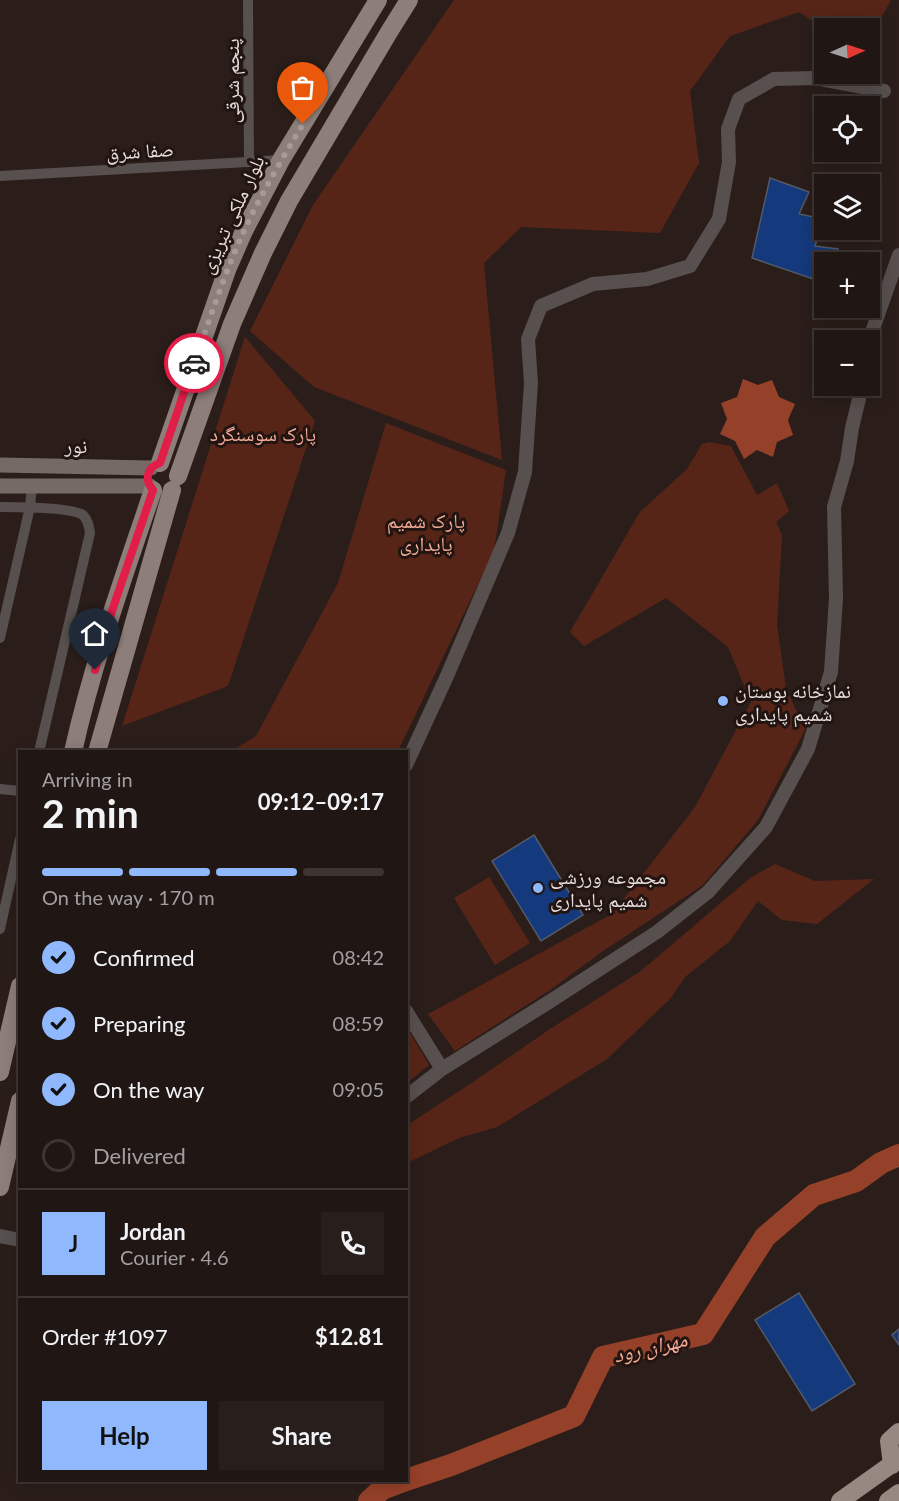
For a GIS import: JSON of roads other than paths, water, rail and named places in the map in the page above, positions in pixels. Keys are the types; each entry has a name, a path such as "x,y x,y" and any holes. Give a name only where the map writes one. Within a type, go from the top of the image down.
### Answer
{"highway":[{"path":"840,1501 895,1462 889,1441 899,1432"},
{"path":"888,1501 899,1493"}],"main road":[{"name":"بلوار ملکى تبریزى","path":"155,465 227,270 244,231 281,160 378,0"},
{"path":"99,750 175,483 232,324 289,201 409,0"},
{"path":"73,750 82,711 152,488 148,477 155,465 170,464 177,471 175,483 163,493 152,488"},
{"name":"نور","path":"0,465 155,465"},
{"name":"نور","path":"0,486 152,488"},
{"path":"0,1072 18,995"},
{"path":"0,1187 18,1110"}],"street":[{"name":"پنجم شرقی","path":"249,0 249,162"},
{"path":"408,761 508,533 525,472 531,383 528,339 541,306 593,284 646,279 690,266 719,219 729,162 728,129 739,99 774,79 815,78 884,91"},
{"name":"صفا شرق","path":"0,176 281,160"},
{"path":"873,330 899,255"},
{"path":"408,1095 442,1069 657,932 708,892 766,827 808,749 831,672 836,598 834,507 847,461 860,396"},
{"path":"0,638 30,507 32,486"},
{"path":"0,507 30,507 76,512 84,516 89,524 90,533 39,750"},
{"path":"0,789 18,791"},
{"path":"0,929 18,848"},
{"path":"408,1014 442,1069"},
{"path":"0,1236 18,1240"}],"waterway":[{"name":"مهران رود","path":"408,1479 451,1465 574,1416 603,1357 703,1334 765,1237 814,1195 856,1181 881,1163 899,1155"},
{"name":"مهران رود","path":"369,1501 382,1489 401,1482"}],"place":[{"name":"نمازخانه بوستان شمیم پایداری","path":"723,701"},
{"name":"مجموعه ورزشی شمیم پایداری","path":"538,888"}],"park label":[{"name":"پارک سوسنگرد","path":"263,433"},
{"name":"پارک شمیم پایداری","path":"426,532"}]}
